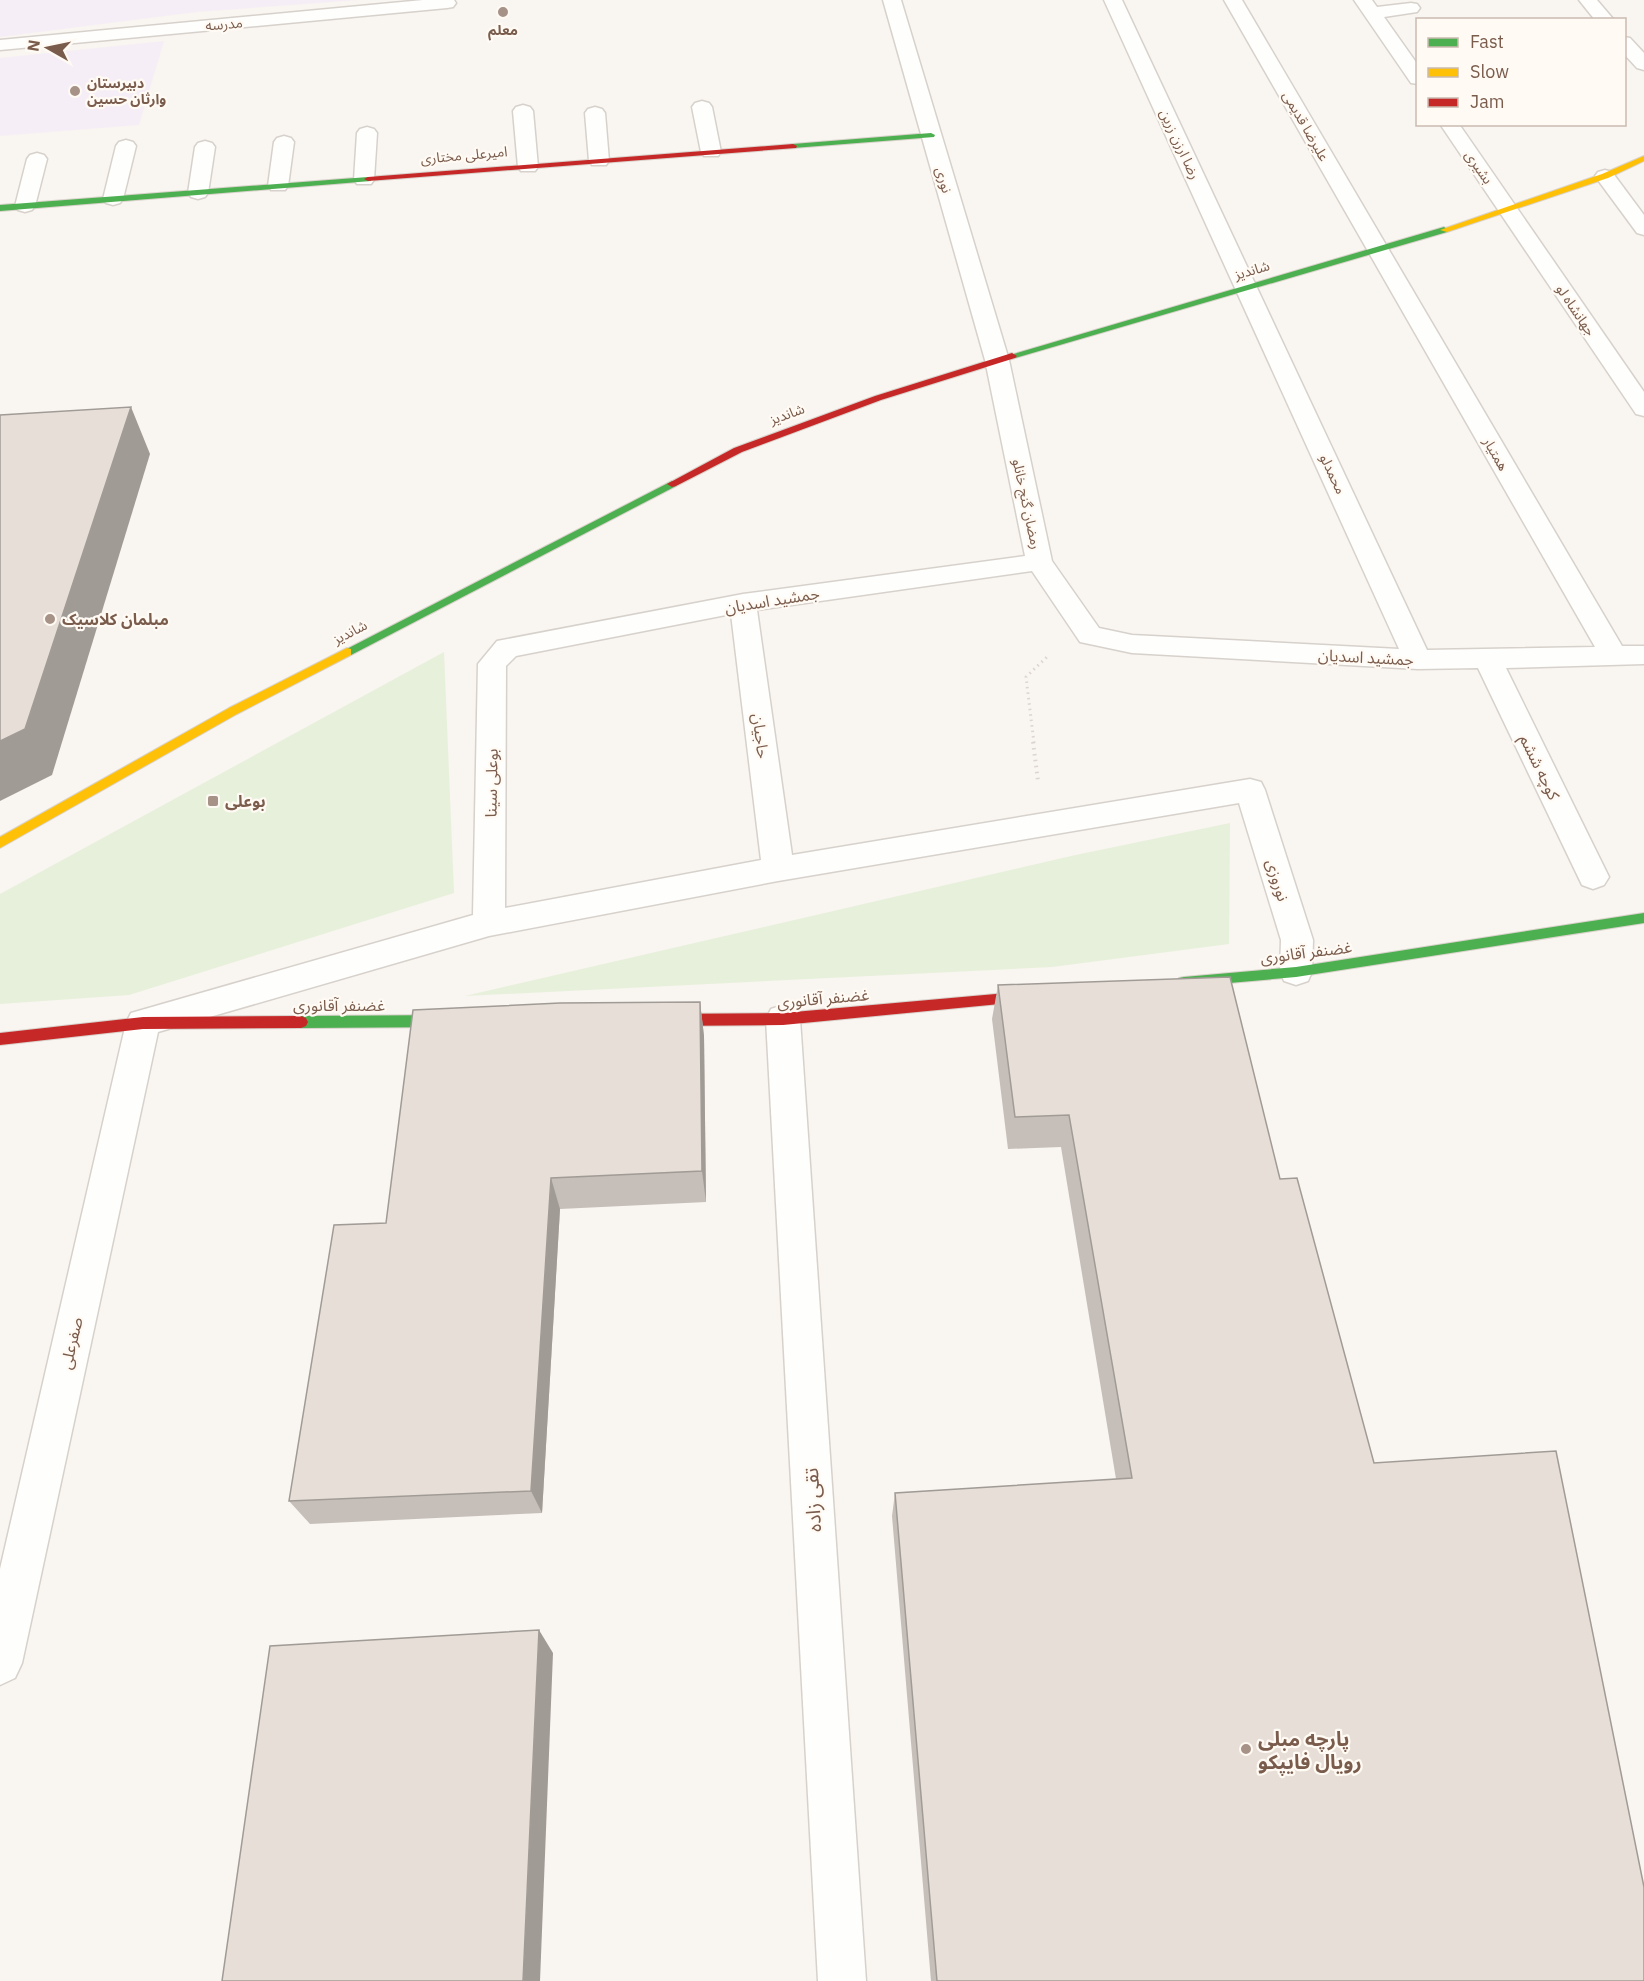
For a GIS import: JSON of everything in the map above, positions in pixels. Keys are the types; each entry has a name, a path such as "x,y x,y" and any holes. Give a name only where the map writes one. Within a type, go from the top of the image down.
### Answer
{"street":[{"name":"نوری","path":"892,0 997,360"},
{"name":"رضا ارزن زرین","path":"1113,0 1247,289"},
{"name":"علیرضا قدیمی","path":"1233,0 1378,251"},
{"path":"1588,0 1603,18"},
{"name":"مدرسه","path":"0,45 447,3"},
{"path":"1367,7 1411,8"},
{"path":"1367,7 1416,76"},
{"path":"1626,44 1644,64"},
{"path":"702,107 711,152"},
{"path":"523,111 528,167"},
{"path":"595,113 599,161"},
{"name":"بشیری","path":"1450,126 1509,210"},
{"path":"364,180 367,133"},
{"name":"امیرعلی مختاری","path":"0,208 931,135"},
{"path":"278,186 284,142"},
{"path":"113,199 126,146"},
{"path":"198,193 205,147"},
{"name":"شاندیز","path":"0,843 233,711 738,450 878,398 997,360 1378,251 1509,210 1605,176 1644,158"},
{"path":"25,206 37,159"},
{"path":"1605,176 1644,229"},
{"name":"جهانشاه لو","path":"1509,210 1644,409"},
{"name":"همتیار","path":"1378,251 1614,656"},
{"name":"محمدلو","path":"1247,289 1418,660"},
{"name":"رمضان گنج خانلو","path":"997,360 1039,562 1090,635"},
{"name":"جمشید اسدیان","path":"507,648 744,603 1039,562"},
{"name":"حاجیان","path":"744,603 778,869"},
{"name":"جمشید اسدیان","path":"1090,635 1132,644 1418,660 1644,655"},
{"name":"بوعلی سینا","path":"489,923 492,664 507,648"},
{"name":"کوچه ششم","path":"1487,658 1593,877"},
{"name":"نوروزی","path":"1044,826 1250,790 1297,939 1296,972"},
{"path":"143,1023 489,923 778,869 1044,826"},
{"name":"غضنفر آقانوری","path":"1164,984 1296,972 1644,918"},
{"name":"غضنفر آقانوری","path":"641,1020 783,1019 1057,993"},
{"name":"تقی زاده","path":"783,1019 842,1981"},
{"name":"غضنفر آقانوری","path":"0,1039 143,1023 475,1021"},
{"name":"صفرعلی","path":"0,1663 143,1023"}],"path":[{"path":"1044,826 1026,677 1045,657 1090,635"}],"shaded area":[{"path":"0,0 359,0 197,12 0,37"},
{"name":"دبیرستان وارثان حسین","path":"164,41 139,125 0,136 0,58"}],"green space":[{"path":"444,652 454,893 129,995 0,1004 0,894"},
{"path":"1230,823 1229,944 1052,967 465,996 1071,856"}],"building":[{"path":"131,407 25,729 0,741 0,415"},
{"name":"پارچه مبلی رویال فایپکو","path":"1230,977 1280,1179 1297,1178 1374,1463 1556,1451 1644,1887 1644,1981 937,1981 895,1493 1132,1478 1069,1115 1015,1117 998,985"},
{"path":"700,1002 702,1171 551,1178 531,1491 289,1501 334,1225 386,1223 413,1010 560,1003"},
{"path":"539,1630 523,1981 222,1981 270,1646"}],"traffic: fast":[{"path":"793,146 931,135"},
{"path":"0,208 368,179"},
{"path":"1012,356 1444,230"},
{"path":"347,652 672,484"},
{"path":"1184,982 1296,972 1644,918"},
{"path":"301,1022 456,1021"}],"traffic: slow":[{"path":"1444,230 1605,176 1644,158"},
{"path":"0,843 233,711 347,652"}],"traffic: jam":[{"path":"368,179 793,146"},
{"path":"672,484 738,450 878,398 1012,356"},
{"path":"658,1020 783,1019 1040,995"},
{"path":"0,1039 143,1023 301,1022"}],"place":[{"name":"معلم","path":"503,12"},
{"name":"دبیرستان وارثان حسین","path":"75,91"},
{"name":"مبلمان کلاسیک","path":"50,619"},
{"name":"بوعلی","path":"213,801"},
{"name":"پارچه مبلی رویال فایپکو","path":"1246,1749"}]}
